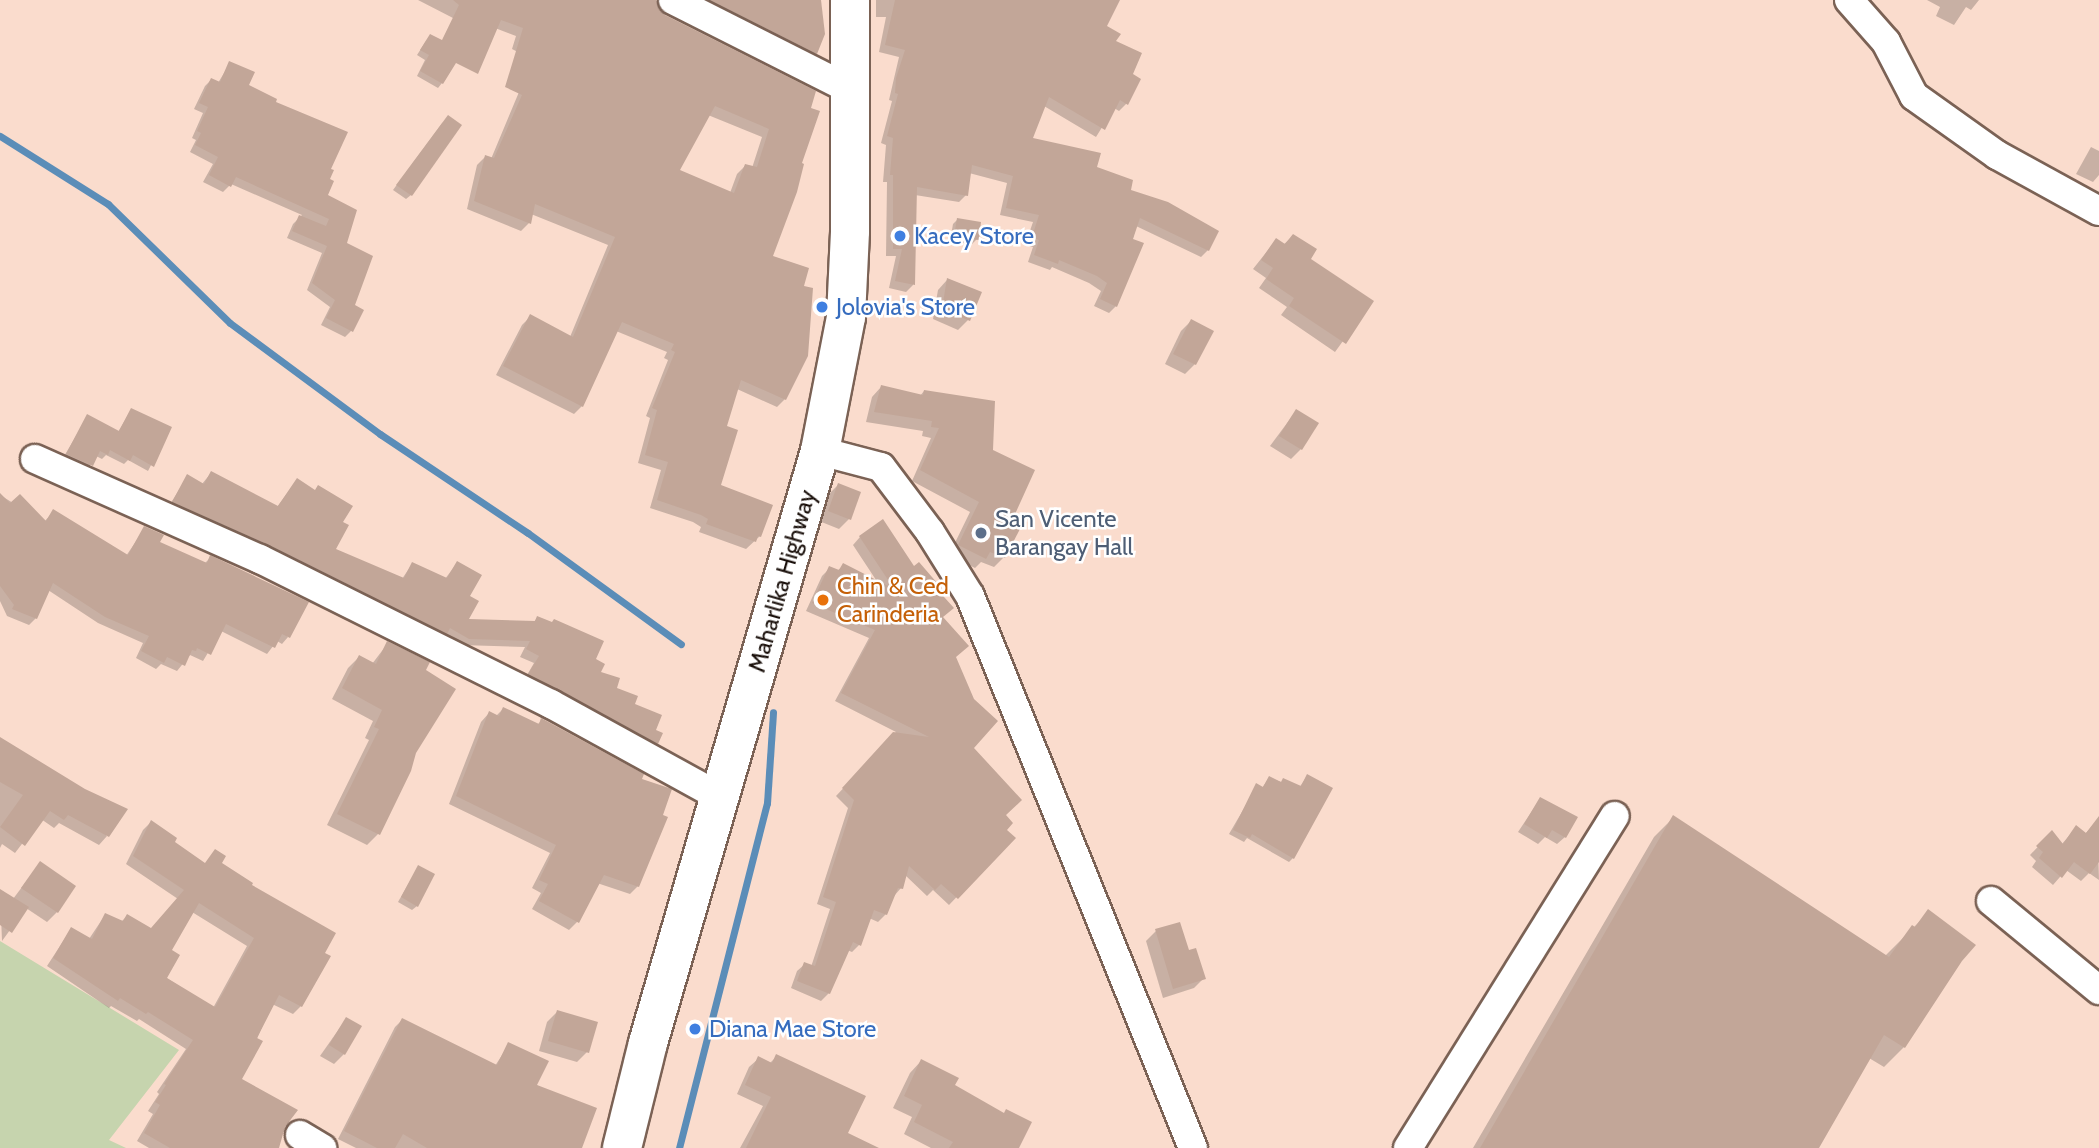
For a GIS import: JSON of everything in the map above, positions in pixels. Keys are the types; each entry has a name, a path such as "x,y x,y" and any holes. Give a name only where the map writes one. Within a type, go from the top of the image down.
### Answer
{"highway":[{"name":"Maharlika Highway","path":"622,1148 648,1043 820,451 846,317 851,90 850,0"}],"street":[{"path":"673,0 851,90"},
{"path":"1849,0 1886,42 1914,96 1997,155 2099,211"},
{"path":"820,451 881,467 930,531 970,596 1193,1148"},
{"path":"35,459 260,559 551,704 720,797"},
{"path":"1408,1148 1615,816"},
{"path":"1991,901 2099,990"}],"green space":[{"path":"0,941 179,1050 109,1140 126,1148 0,1148"}],"building":[{"path":"453,0 656,0 665,15 816,91 811,108 820,111 802,163 804,164 797,192 773,256 809,268 804,286 813,288 808,356 786,400 741,380 727,426 738,430 721,485 773,505 761,537 758,536 756,542 706,524 708,519 701,515 657,500 668,462 645,455 657,410 652,408 675,352 671,350 674,344 622,322 583,407 503,366 530,314 573,337 615,237 535,204 531,224 474,201 485,155 494,158 522,95 505,87 523,28 501,20 478,74 456,63 443,84 420,71 429,55 420,50 430,34 442,40 459,5","holes":["715,106 769,129 757,167 745,164 734,193 680,170"]},
{"path":"710,0 821,0 825,34 817,54"},
{"path":"895,0 1120,0 1107,26 1121,34 1116,41 1142,53 1133,74 1141,79 1128,105 1120,100 1105,130 1049,97 1033,138 1101,153 1097,167 1133,180 1131,190 1168,202 1219,231 1209,251 1140,218 1133,239 1144,243 1117,307 1100,299 1107,283 1097,276 1059,260 1058,264 1034,255 1039,240 1032,237 1039,215 1006,208 1013,176 972,165 968,196 917,187 915,285 895,281 902,249 893,249 893,175 890,175 893,138 887,136 898,94 895,93 896,78 905,50 885,45"},
{"path":"229,61 255,72 249,85 277,99 276,102 348,132 331,169 334,170 330,179 334,181 328,195 357,210 347,243 373,256 355,305 364,310 353,332 326,318 335,300 312,283 327,246 292,231 299,215 326,226 329,219 236,177 231,187 209,175 218,157 195,145 201,133 197,131 208,107 199,103 211,78 220,82"},
{"path":"448,115 462,125 412,196 396,185"},
{"path":"957,218 981,222 979,240 954,237"},
{"path":"1293,234 1317,249 1311,259 1374,301 1346,344 1289,306 1294,298 1266,279 1273,268 1261,260 1276,238 1285,244"},
{"path":"947,278 982,292 970,321 942,309"},
{"path":"1191,319 1214,331 1196,365 1173,354"},
{"path":"881,385 923,395 924,390 995,401 993,450 1035,470 1011,523 1021,527 1005,558 990,552 986,559 958,545 979,502 920,470 939,428 931,427 932,421 874,412"},
{"path":"131,408 172,427 154,467 133,455 130,461 110,450 108,455 100,451 93,466 66,454 87,414 119,431"},
{"path":"1296,409 1319,423 1302,450 1279,436"},
{"path":"211,471 278,506 297,478 315,490 318,485 353,506 343,522 349,525 336,549 404,578 412,562 447,578 457,561 482,575 470,596 479,601 469,619 535,621 537,616 552,622 554,619 604,641 596,659 605,664 601,672 620,678 617,688 638,696 635,704 662,715 656,730 663,733 658,744 528,674 539,656 526,649 530,641 469,639 450,628 447,634 267,544 172,502 187,474 204,484"},
{"path":"838,483 861,492 851,520 828,511"},
{"path":"0,493 10,503 20,494 46,521 53,509 128,555 144,526 164,535 160,542 207,563 210,555 309,602 290,638 282,634 275,648 226,624 211,655 197,648 196,651 192,650 185,666 167,657 164,663 141,651 149,636 105,617 53,583 37,619 12,609 14,605 0,586"},
{"path":"883,519 914,566 919,562 938,584 935,587 954,608 943,617 969,646 956,657 974,699 998,721 974,748 1022,800 1006,815 1013,823 1007,830 1016,838 958,899 941,884 935,890 909,866 903,889 898,888 887,915 874,910 861,946 853,942 830,994 797,981 804,962 815,966 836,902 823,897 854,800 842,788 893,732 929,737 841,693 875,630 812,603 829,566 839,570 843,563 894,589 859,536"},
{"path":"387,641 430,662 426,670 456,689 416,753 411,771 380,835 337,814 379,729 374,727 382,710 342,688 359,655 376,664"},
{"path":"503,707 539,724 541,718 644,774 642,779 672,789 663,815 668,817 639,887 604,875 579,923 539,901 548,884 539,880 556,845 456,796 489,711 499,716"},
{"path":"0,737 85,789 128,809 109,837 68,815 64,820 50,811 25,846 0,827 23,795 0,782"},
{"path":"1307,774 1333,788 1294,859 1252,834 1250,838 1233,830 1256,783 1263,787 1269,776 1281,782 1283,778 1301,786"},
{"path":"1540,797 1578,817 1566,838 1552,830 1547,838 1524,824"},
{"path":"1673,815 1889,957 1912,925 1915,927 1928,909 1976,945 1962,961 1905,1048 1884,1035 1819,1148 1480,1148"},
{"path":"2099,816 2099,862 2090,874 2074,862 2062,878 2039,858 2043,852 2036,846 2052,830 2063,844 2076,825 2086,833"},
{"path":"151,820 177,838 175,842 205,863 215,849 226,856 222,863 253,883 252,885 336,933 325,953 331,956 302,1007 279,995 257,1038 263,1041 242,1079 298,1110 285,1127 279,1148 170,1148 144,1133 160,1105 155,1102 166,1085 164,1084 193,1040 148,1012 146,1014 120,998 118,1001 53,958 71,927 92,939 105,913 123,921 127,914 151,928 184,890 133,856","holes":["199,903 254,938 215,1007 167,978 180,955 172,950"]},
{"path":"40,861 76,886 58,913 21,888"},
{"path":"418,865 435,874 418,907 401,897"},
{"path":"0,889 29,907 12,933 0,925"},
{"path":"1180,922 1189,950 1196,948 1206,979 1173,989 1155,929"},
{"path":"557,1010 598,1022 589,1053 548,1041"},
{"path":"346,1017 362,1026 345,1055 329,1045"},
{"path":"402,1018 497,1065 508,1042 549,1061 537,1085 597,1108 582,1148 427,1148 403,1134 395,1148 377,1148 344,1131"},
{"path":"776,1054 866,1096 848,1133 879,1148 746,1148 771,1097 745,1085 758,1056 772,1063"},
{"path":"921,1059 959,1078 955,1085 1004,1113 1006,1109 1032,1122 1019,1148 949,1148 953,1142 914,1122 922,1105 904,1096"}],"waterway":[{"path":"0,136 108,204 230,323 380,434 528,533 681,644"},
{"path":"679,1148 767,803 773,712"}],"place":[{"name":"Kacey Store","path":"900,236"},
{"name":"Jolovia's Store","path":"822,307"},
{"name":"San Vicente Barangay Hall","path":"981,533"},
{"name":"Chin & Ced Carinderia","path":"823,600"},
{"name":"Diana Mae Store","path":"695,1029"}]}
